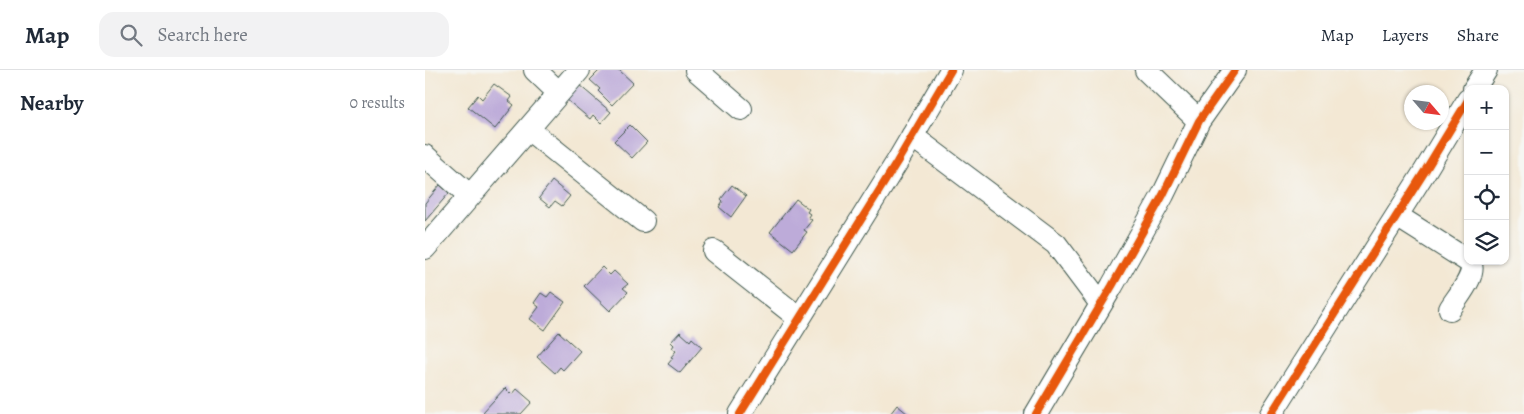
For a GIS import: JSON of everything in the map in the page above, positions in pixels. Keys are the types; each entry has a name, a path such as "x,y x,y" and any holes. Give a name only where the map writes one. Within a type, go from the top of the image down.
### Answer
{"street":[{"path":"535,70 559,92"},
{"path":"425,248 579,70"},
{"path":"696,70 741,110"},
{"path":"740,414 951,70"},
{"path":"1146,70 1199,121"},
{"path":"1036,414 1163,195 1199,121 1235,70"},
{"path":"1477,85 1486,70"},
{"path":"1271,414 1464,107"},
{"path":"528,129 643,221"},
{"path":"912,136 1056,244 1101,304"},
{"path":"425,156 469,196"},
{"path":"1397,216 1464,258"},
{"path":"714,250 799,318"},
{"path":"1451,309 1472,274 1471,265"}],"building":[{"path":"600,70 619,70 633,83 612,105 598,91 600,89 590,80"},
{"path":"494,84 512,97 509,101 514,105 495,129 468,107 478,95 482,99"},
{"path":"579,85 611,112 601,123 593,115 590,119 566,99"},
{"path":"630,125 647,142 632,158 614,141"},
{"path":"552,181 570,196 562,206 555,201 550,207 539,198"},
{"path":"440,185 449,193 425,221 425,203"},
{"path":"732,185 746,196 731,217 719,207 723,201 721,199"},
{"path":"796,199 809,209 807,212 810,214 808,217 812,220 804,230 807,232 793,250 770,232"},
{"path":"602,267 610,275 614,271 628,284 623,288 628,292 610,311 584,286"},
{"path":"551,292 565,302 545,330 530,319 539,307 534,303 541,293 547,297"},
{"path":"559,332 580,351 563,370 560,367 555,373 537,357"},
{"path":"680,332 690,341 692,338 702,347 680,373 668,364 676,351 672,348 674,345 671,342"},
{"path":"505,388 512,395 517,389 532,402 521,414 485,414 483,412"},
{"path":"897,405 908,414 890,414"}],"cycle path":[{"path":"740,414 897,162 951,70"},
{"path":"1036,414 1112,286 1163,195 1199,121 1235,70"},
{"path":"1271,414 1464,107"}]}
